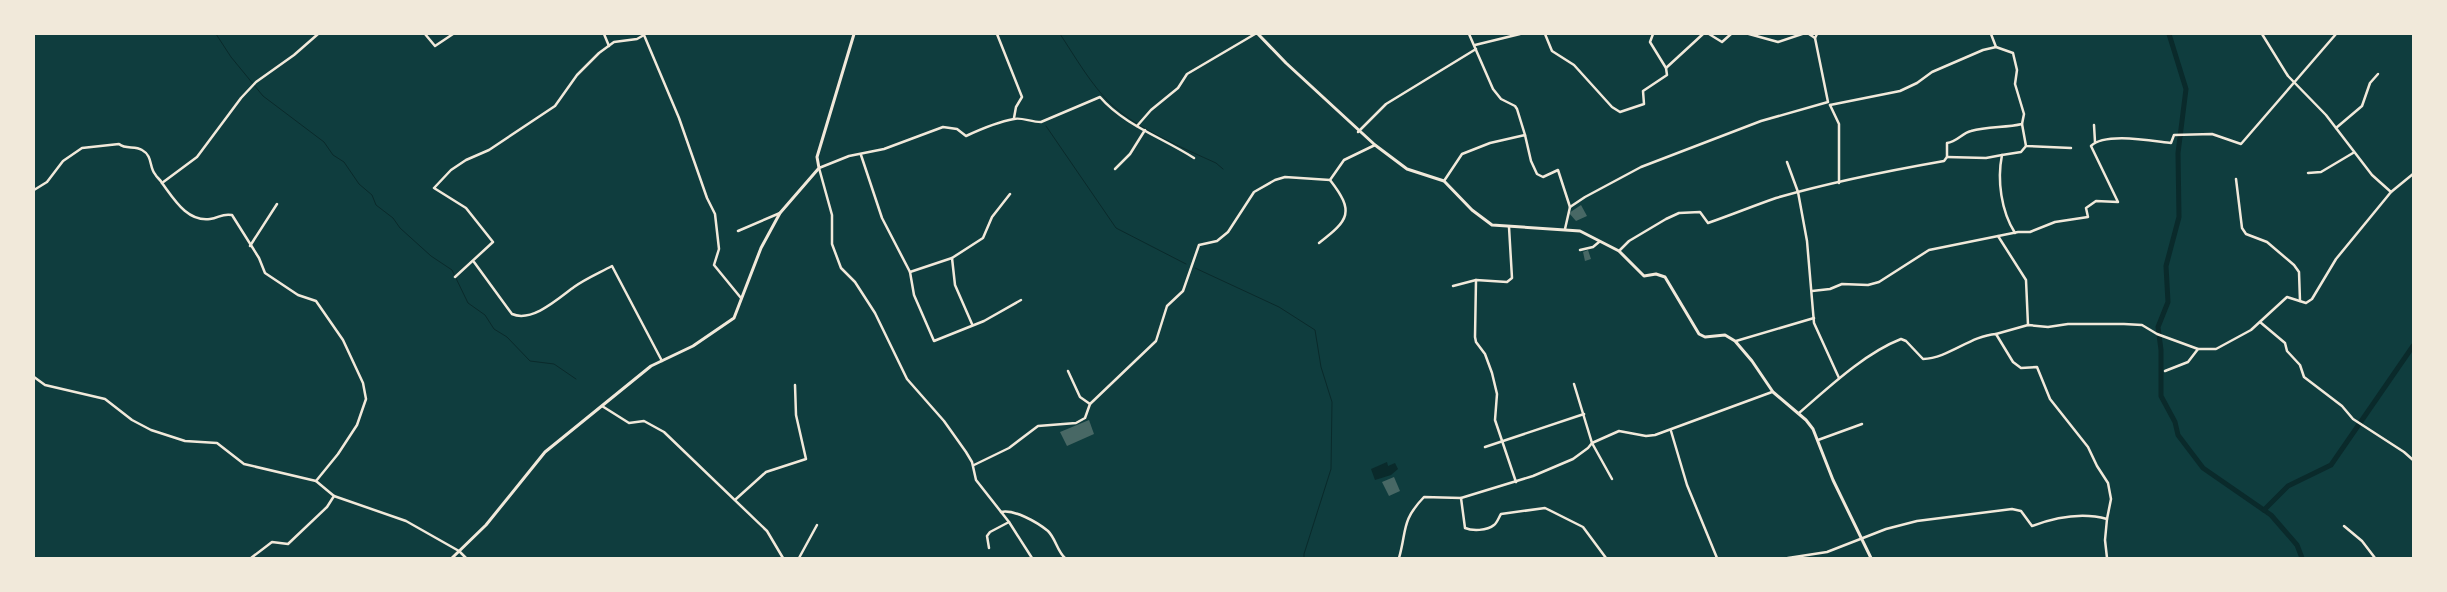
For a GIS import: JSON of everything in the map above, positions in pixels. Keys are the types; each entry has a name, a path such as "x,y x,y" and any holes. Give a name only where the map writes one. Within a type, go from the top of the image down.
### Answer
{"main road":[{"path":"452,558 486,525 545,452 652,366 693,346 734,318 760,248 780,213 819,168 817,157 854,34"},
{"path":"1257,34 1358,132 1407,169 1444,181 1472,210 1492,225 1580,231 1619,251 1641,274 1665,277 1700,334 1705,337 1725,335 1735,341 1752,360 1761,377 1773,392 1799,413 1813,429 1833,480 1871,558"}],"street":[{"path":"162,183 196,157 256,82 294,55 318,34"},
{"path":"425,34 435,46 453,34"},
{"path":"604,34 609,46"},
{"path":"997,34 1022,97 1016,107 1014,118"},
{"path":"1137,126 1151,110 1178,88 1187,74 1257,34"},
{"path":"1469,34 1493,89 1501,99 1518,109 1531,161 1537,174 1542,177 1558,170 1570,207 1565,229"},
{"path":"1358,132 1386,104 1476,47 1520,34"},
{"path":"1545,34 1552,51 1574,65 1616,111 1620,112 1644,104 1643,91 1667,75 1666,68 1650,42 1653,34"},
{"path":"1666,68 1703,34"},
{"path":"1709,34 1722,42 1731,34"},
{"path":"1749,34 1778,42 1802,34"},
{"path":"1809,34 1816,38"},
{"path":"1817,34 1816,38 1829,103 1839,124 1839,183"},
{"path":"1991,34 1996,47"},
{"path":"2262,34 2295,83 2326,115 2372,175 2391,192"},
{"path":"1812,291 1830,289 1842,284 1868,285 1879,282 1929,250 2015,232 2030,232 2055,222 2088,217 2086,208 2096,201 2118,202 2091,146 2095,142 2107,139 2171,143 2174,135 2212,134 2241,144 2336,34"},
{"path":"455,277 474,262 493,242 466,208 434,188 452,170 466,160 489,150 556,106 577,75 614,42 637,39 644,35 679,118 707,198 715,214 719,249 714,265 741,298"},
{"path":"1570,207 1585,196 1641,167 1761,121 1829,103 1900,91 1917,83 1932,72 1983,50 1996,47 2013,53 2017,70 2015,84 2024,114 2022,124 2026,146"},
{"path":"2335,128 2362,106 2370,83 2378,74"},
{"path":"1032,558 1009,522 976,480 974,465 944,421 907,378 875,313 855,282 841,268 832,244 832,215 819,168 849,156 884,149 943,126 957,129 966,136 1014,118 1030,122 1041,122 1100,97 1106,104 1137,126 1194,158"},
{"path":"1947,158 1947,143 1952,143 1969,131 2022,124"},
{"path":"2094,125 2095,142"},
{"path":"1114,169 1130,154 1145,130"},
{"path":"1444,181 1462,154 1490,143 1525,135"},
{"path":"34,190 47,182 63,161 82,148 119,144 123,148 141,149 148,155 155,175 182,210 196,217 211,219 223,213 232,215 266,273 298,295 316,301 343,340 363,383 366,399 358,425 316,481"},
{"path":"1330,180 1344,160 1374,145"},
{"path":"2026,146 2071,148"},
{"path":"1619,251 1629,241 1679,213 1700,212 1708,224 1763,202 1874,172 1891,172 1944,161 1947,158 1986,158 2021,152 2026,146"},
{"path":"2308,173 2321,172 2354,153"},
{"path":"861,155 882,218 910,272 914,295 934,341 972,324 984,321 1021,300"},
{"path":"2002,155 1999,170 2000,191 2015,232"},
{"path":"1787,162 1798,192 1806,240 1814,318 1839,378"},
{"path":"1799,413 1839,378 1877,350 1901,339 1906,341 1923,359 1933,358 1986,334 1996,334 2028,325 2048,327 2068,324 2124,324 2142,325 2159,334 2198,349 2216,349 2251,330 2287,297 2306,303 2312,299 2336,259 2391,192 2413,174"},
{"path":"974,465 1009,448 1038,426 1076,423 1084,418 1090,404 1121,377 1156,341 1167,306 1183,291 1199,245 1217,241 1228,232 1254,192 1275,180 1285,178 1330,180"},
{"path":"2236,179 2242,228 2246,234 2267,242 2294,265 2299,272 2300,301"},
{"path":"1319,243 1341,226 1345,218 1343,197 1330,180"},
{"path":"910,272 952,258 983,238 992,217 1010,194"},
{"path":"250,246 277,204"},
{"path":"738,231 780,213"},
{"path":"1453,286 1476,280 1507,282 1512,278 1509,226"},
{"path":"1998,236 2026,280 2028,325"},
{"path":"1580,250 1593,247 1599,242"},
{"path":"952,258 955,285 972,324"},
{"path":"474,262 512,314 520,316 550,306 575,286 612,266 662,361"},
{"path":"1476,280 1476,342 1485,354 1492,374 1497,394 1495,420 1516,482"},
{"path":"1735,341 1814,318"},
{"path":"2260,322 2285,342 2287,351 2300,365 2304,377 2357,421 2413,460"},
{"path":"1996,334 2013,362 2021,368 2037,367 2050,399 2088,447 2108,483 2111,499 2105,540 2107,558"},
{"path":"2165,370 2188,362 2198,349"},
{"path":"1068,371 1080,397 1090,404"},
{"path":"34,377 53,387 105,399 132,420 151,430 185,441 216,443 244,464 316,481 334,496 406,521 466,558"},
{"path":"736,499 766,472 806,458 796,415 795,384"},
{"path":"1574,384 1592,443 1612,479"},
{"path":"1399,558 1407,521 1413,509 1424,497 1461,498 1516,482 1573,459 1592,443 1619,431 1646,436 1671,430 1773,392"},
{"path":"602,406 629,423 644,421 654,425 736,499 767,532 783,558"},
{"path":"1485,447 1584,414"},
{"path":"1818,440 1862,424"},
{"path":"1671,430 1687,485 1717,558"},
{"path":"251,558 260,549 272,542 288,544 327,507 334,496"},
{"path":"1461,498 1465,528 1468,530 1483,530 1494,525 1500,514 1545,508 1583,526 1606,558"},
{"path":"1001,512 1010,510 1018,513 1049,532 1057,549 1065,558"},
{"path":"1788,558 1814,556 1861,540 1886,529 1917,521 1996,510 2021,511 2032,526 2061,517 2081,516 2107,519"},
{"path":"989,548 987,536 990,532 1009,522"},
{"path":"799,558 817,525"},
{"path":"2344,526 2362,541 2375,558"}],"water":[{"path":"1387,462 1388,466 1395,463 1398,469 1391,475 1375,480 1371,469"}],"building":[{"path":"1581,205 1587,216 1576,221 1569,213"},
{"path":"1588,250 1591,259 1585,261 1583,252"},
{"path":"1089,420 1094,434 1067,446 1060,432"},
{"path":"1394,477 1400,491 1389,496 1382,482"}],"waterway":[{"path":"216,34 231,57 263,96 324,142 333,155 344,162 359,184 372,195 376,205 393,218 400,228 431,256 452,270 468,303 485,315 494,329 507,337 530,361 554,364 576,379"},
{"path":"1060,34 1097,89 1112,105 1148,130 1216,163 1223,169"},
{"path":"2169,34 2186,89 2178,153 2179,217 2166,266 2168,302 2158,327 2161,350 2161,396 2175,422 2178,435 2203,468 2271,515 2297,545 2302,558"},
{"path":"1046,126 1116,228 1186,264"},
{"path":"1195,268 1279,307 1315,330 1321,367 1332,402 1331,469 1304,558"},
{"path":"2264,510 2288,486 2331,465 2413,346"}]}
